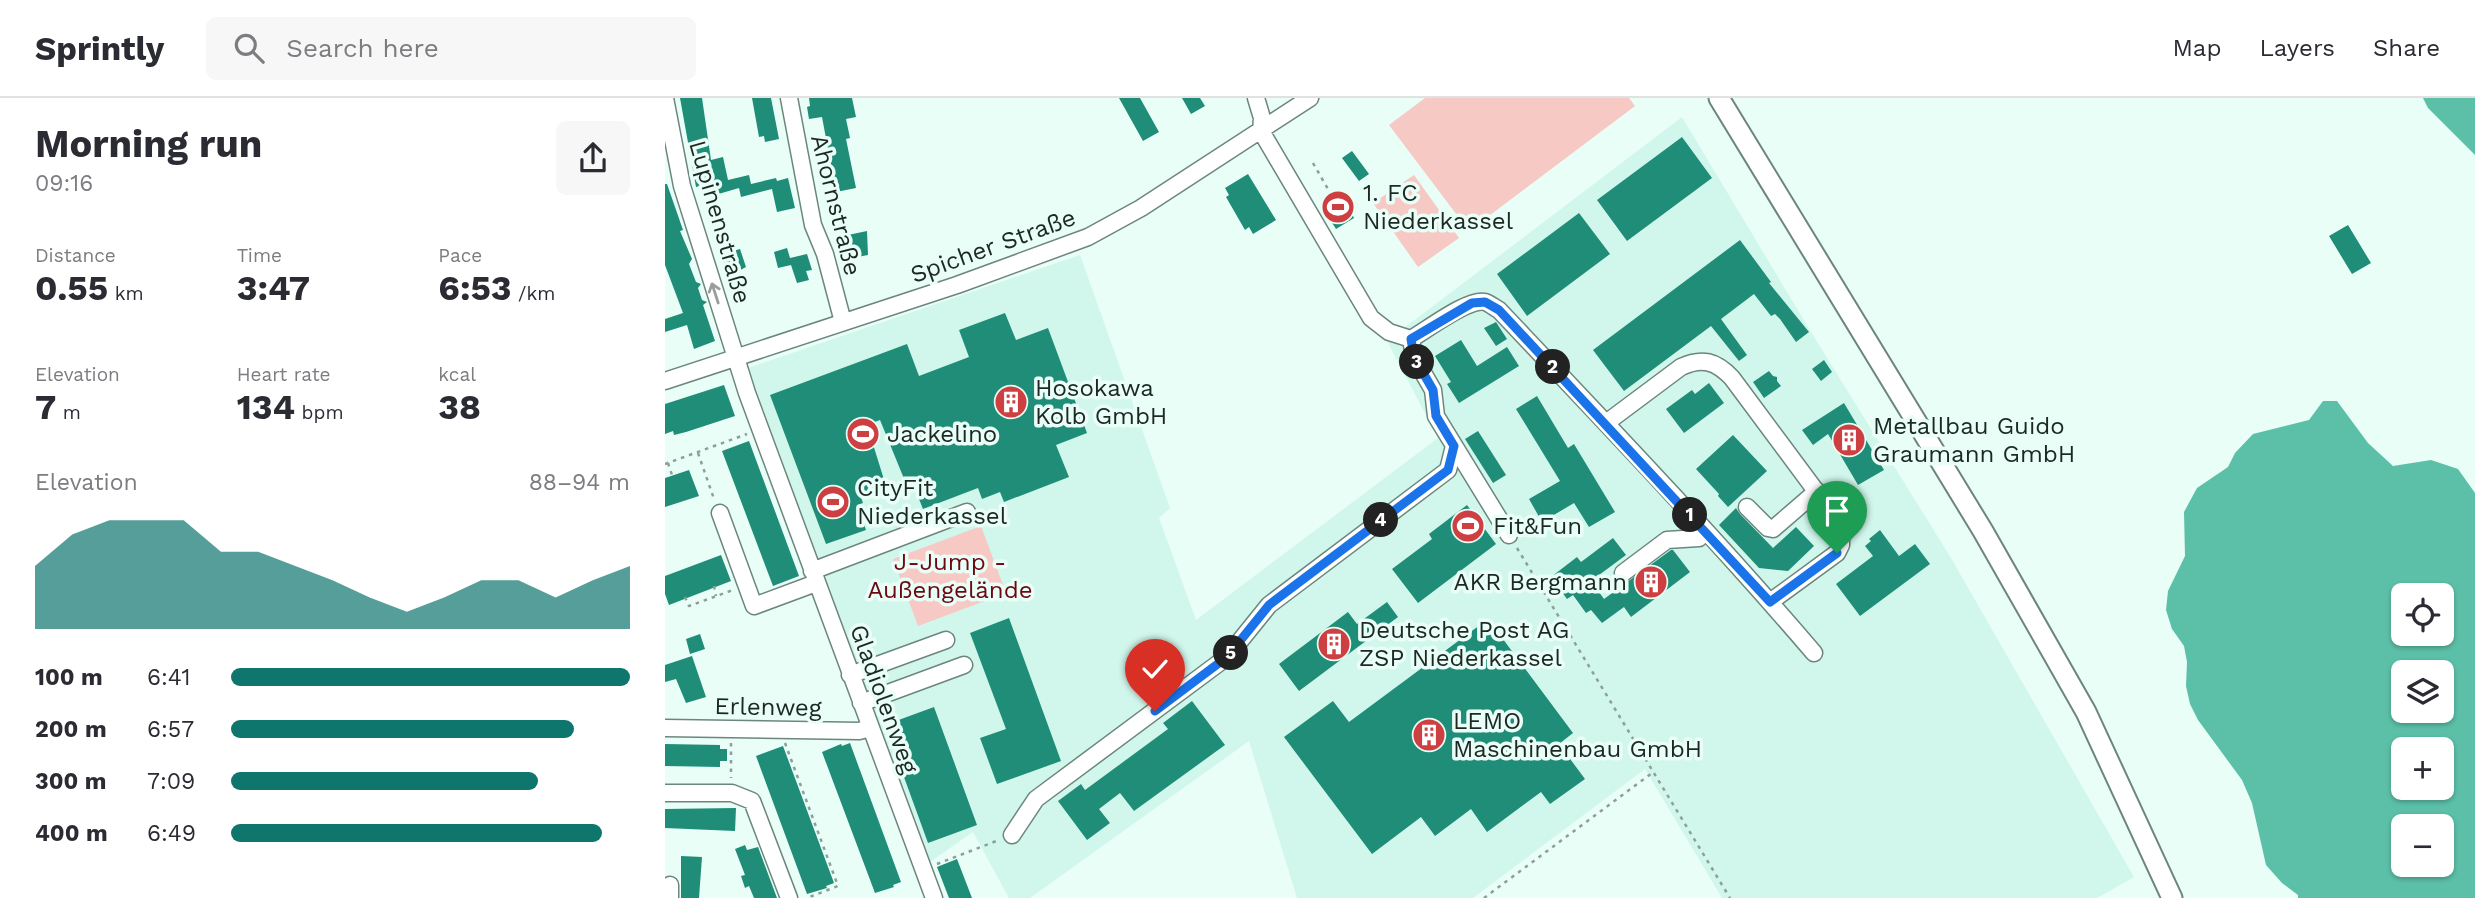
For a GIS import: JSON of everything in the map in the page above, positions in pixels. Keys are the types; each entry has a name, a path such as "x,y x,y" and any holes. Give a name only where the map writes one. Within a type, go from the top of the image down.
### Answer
{"main road":[{"path":"1719,98 1976,519 2080,699 2172,898"}],"street":[{"name":"Lupinenstraße","path":"665,98 682,186 736,358"},
{"name":"Ahornstraße","path":"789,98 813,225 825,254 843,322"},
{"path":"1257,98 1262,118 1261,131 1371,318 1389,332 1411,339 1472,303 1485,302 1499,310 1606,423 1814,653"},
{"name":"Spicher Straße","path":"665,381 957,285 1088,237 1141,208 1310,98"},
{"path":"1411,339 1414,357 1433,390 1436,416 1509,535"},
{"name":"Gladiolenweg","path":"736,358 814,577 934,898"},
{"path":"1606,423 1681,367 1694,361 1719,365 1733,378 1817,491 1841,529 1841,545 1837,553 1770,602"},
{"path":"1012,835 1035,799 1227,657 1269,605 1448,470 1454,446"},
{"path":"1747,507 1768,528 1773,529 1817,491"},
{"path":"720,513 754,606 814,577 967,512"},
{"path":"1623,573 1667,540 1699,538 1705,531"},
{"path":"850,675 946,640"},
{"path":"861,703 964,665"},
{"name":"Erlenweg","path":"665,728 859,731 870,728"},
{"path":"665,793 732,793 752,801 789,898"}],"path":[{"path":"1313,163 1332,196"},
{"path":"673,478 667,464 760,429"},
{"path":"698,453 720,513"},
{"path":"1509,535 1730,898"},
{"path":"685,597 688,606 746,585"},
{"path":"714,586 716,596"},
{"path":"731,729 732,793"},
{"path":"782,731 838,886 807,898"},
{"path":"1484,898 1652,773"},
{"path":"923,869 1012,835"}],"shaded area":[{"path":"2423,98 2475,98 2475,155 2428,108"},
{"path":"1682,117 1951,558 2134,877 2097,898 1722,898 1645,769 1473,898 1297,898 1249,741 1030,898 1009,898 973,832 930,862 748,368 1080,255 1170,508 1159,518 1196,620 1438,438 1387,341"},
{"path":"2323,401 2337,401 2368,443 2393,466 2431,460 2458,469 2475,493 2475,898 2298,898 2266,865 2252,803 2242,780 2198,720 2190,704 2186,686 2187,662 2184,646 2172,629 2166,610 2168,591 2185,556 2184,512 2197,488 2228,467 2235,453 2253,434 2309,420"}],"green space":[{"path":"1425,98 1629,98 1635,106 1469,231 1389,125"},
{"path":"1414,175 1459,238 1418,267 1373,203"},
{"name":"J-Jump - Außengelände","path":"981,526 1006,593 918,626 893,559"}],"building":[{"path":"680,98 702,98 711,160 723,157 728,180 749,175 751,184 788,178 795,208 777,212 772,189 741,197 739,188 715,195 711,183 696,187"},
{"path":"752,98 771,98 779,139 765,142 764,136 759,137"},
{"path":"809,98 852,98 856,117 846,119 850,138 846,139 856,188 836,192 822,117 809,119"},
{"path":"1119,98 1140,98 1159,132 1143,141"},
{"path":"1182,98 1200,98 1205,106 1191,114"},
{"path":"1682,137 1712,178 1627,241 1597,200"},
{"path":"1352,151 1369,174 1359,181 1342,158"},
{"path":"1248,174 1276,220 1253,234 1249,227 1245,230 1226,197 1229,195 1225,188"},
{"path":"665,184 692,259 689,264 696,282 701,284 698,288 702,300 707,302 703,305 715,341 694,349 687,325 665,332 665,319 683,313 665,265"},
{"name":"1. FC Niederkassel","path":"1341,191 1354,218 1336,229 1326,213 1331,210 1325,200"},
{"path":"1579,213 1610,254 1527,316 1497,274"},
{"path":"2348,225 2371,263 2352,274 2329,236"},
{"path":"867,231 868,255 852,258 848,235"},
{"path":"1740,240 1771,282 1769,283 1809,332 1796,342 1780,319 1775,314 1771,316 1754,294 1721,319 1747,355 1739,361 1711,326 1624,391 1593,350"},
{"path":"787,248 790,258 807,254 812,270 806,271 809,280 797,283 791,265 778,268 774,252"},
{"path":"740,249 746,267 735,273 728,273 725,263 721,261 722,254"},
{"path":"1005,313 1016,340 1048,328 1087,433 1056,445 1069,477 1004,502 1000,492 982,499 978,488 923,509 913,484 907,486 880,420 867,425 886,486 860,495 863,503 857,505 866,530 826,544 770,395 907,344 919,376 969,357 959,330"},
{"path":"1496,322 1507,339 1496,346 1484,328"},
{"path":"1461,340 1477,366 1507,347 1519,366 1459,403 1447,384 1451,382 1435,356"},
{"path":"1824,360 1832,372 1821,381 1812,369"},
{"path":"1769,371 1777,377 1781,386 1764,398 1753,382"},
{"path":"1709,383 1724,403 1684,433 1666,409 1692,390 1695,394"},
{"path":"724,385 735,416 686,432 674,435 673,431 665,434 665,404"},
{"path":"1537,396 1568,448 1574,444 1615,512 1589,527 1574,503 1542,522 1529,499 1560,481 1516,409"},
{"name":"Metallbau Guido Graumann GmbH","path":"1844,403 1884,470 1858,485 1828,434 1813,445 1802,430"},
{"path":"1478,431 1506,475 1493,483 1465,439"},
{"path":"1733,435 1767,471 1728,507 1696,469"},
{"path":"749,441 799,576 773,586 722,451"},
{"path":"689,470 699,496 665,507 665,478"},
{"path":"1467,505 1496,544 1418,603 1392,569 1432,539 1429,534"},
{"path":"1736,508 1773,548 1796,527 1814,546 1788,571 1759,568 1719,525"},
{"path":"1880,530 1899,556 1915,544 1930,564 1860,616 1836,584 1873,556 1865,546"},
{"path":"1613,538 1626,555 1591,581 1604,599 1671,550 1690,572 1631,617 1624,607 1602,623 1591,610 1586,613 1573,595 1567,599 1551,577 1577,557 1581,562"},
{"path":"721,555 731,581 669,605 665,594 665,576"},
{"name":"Deutsche Post AG ZSP Niederkassel","path":"1387,602 1398,617 1299,691 1279,664 1348,612 1357,624"},
{"path":"1009,618 1061,761 997,784 980,738 1006,729 970,633"},
{"name":"LEMO Maschinenbau GmbH","path":"1488,619 1573,733 1559,744 1585,779 1550,804 1541,792 1487,832 1471,809 1435,836 1421,817 1372,854 1284,737 1333,701 1349,722"},
{"path":"700,634 705,649 690,654 686,639"},
{"path":"692,656 706,697 686,703 676,679 665,682 665,665"},
{"path":"1192,701 1225,745 1134,811 1120,793 1099,809 1110,823 1087,840 1058,801 1081,784 1085,790 1168,729 1163,723"},
{"path":"934,707 977,825 928,843 885,725"},
{"path":"850,743 901,882 875,893 822,752"},
{"path":"665,744 720,745 720,749 727,749 727,761 720,761 720,767 665,766"},
{"path":"783,746 834,883 807,894 756,756"},
{"path":"736,808 735,831 665,828 665,809"},
{"path":"745,845 747,850 758,847 777,898 754,898 749,886 745,888 741,876 745,875 735,849"},
{"path":"681,856 702,857 699,898 681,898"},
{"path":"957,859 972,898 949,898 937,867"}],"place":[{"name":"1. FC Niederkassel","path":"1338,207"},
{"name":"Hosokawa Kolb GmbH","path":"1011,402"},
{"name":"Jackelino","path":"863,434"},
{"name":"Metallbau Guido Graumann GmbH","path":"1849,440"},
{"name":"CityFit Niederkassel","path":"833,502"},
{"name":"Fit&Fun","path":"1468,526"},
{"name":"AKR Bergmann","path":"1651,582"},
{"name":"Deutsche Post AG ZSP Niederkassel","path":"1334,644"},
{"name":"LEMO Maschinenbau GmbH","path":"1429,735"}],"route":[{"path":"1155,711 1227,657 1269,605 1448,470 1454,446 1436,416 1433,390 1414,357 1411,339 1472,303 1485,302 1499,310 1770,602 1837,553"}]}
